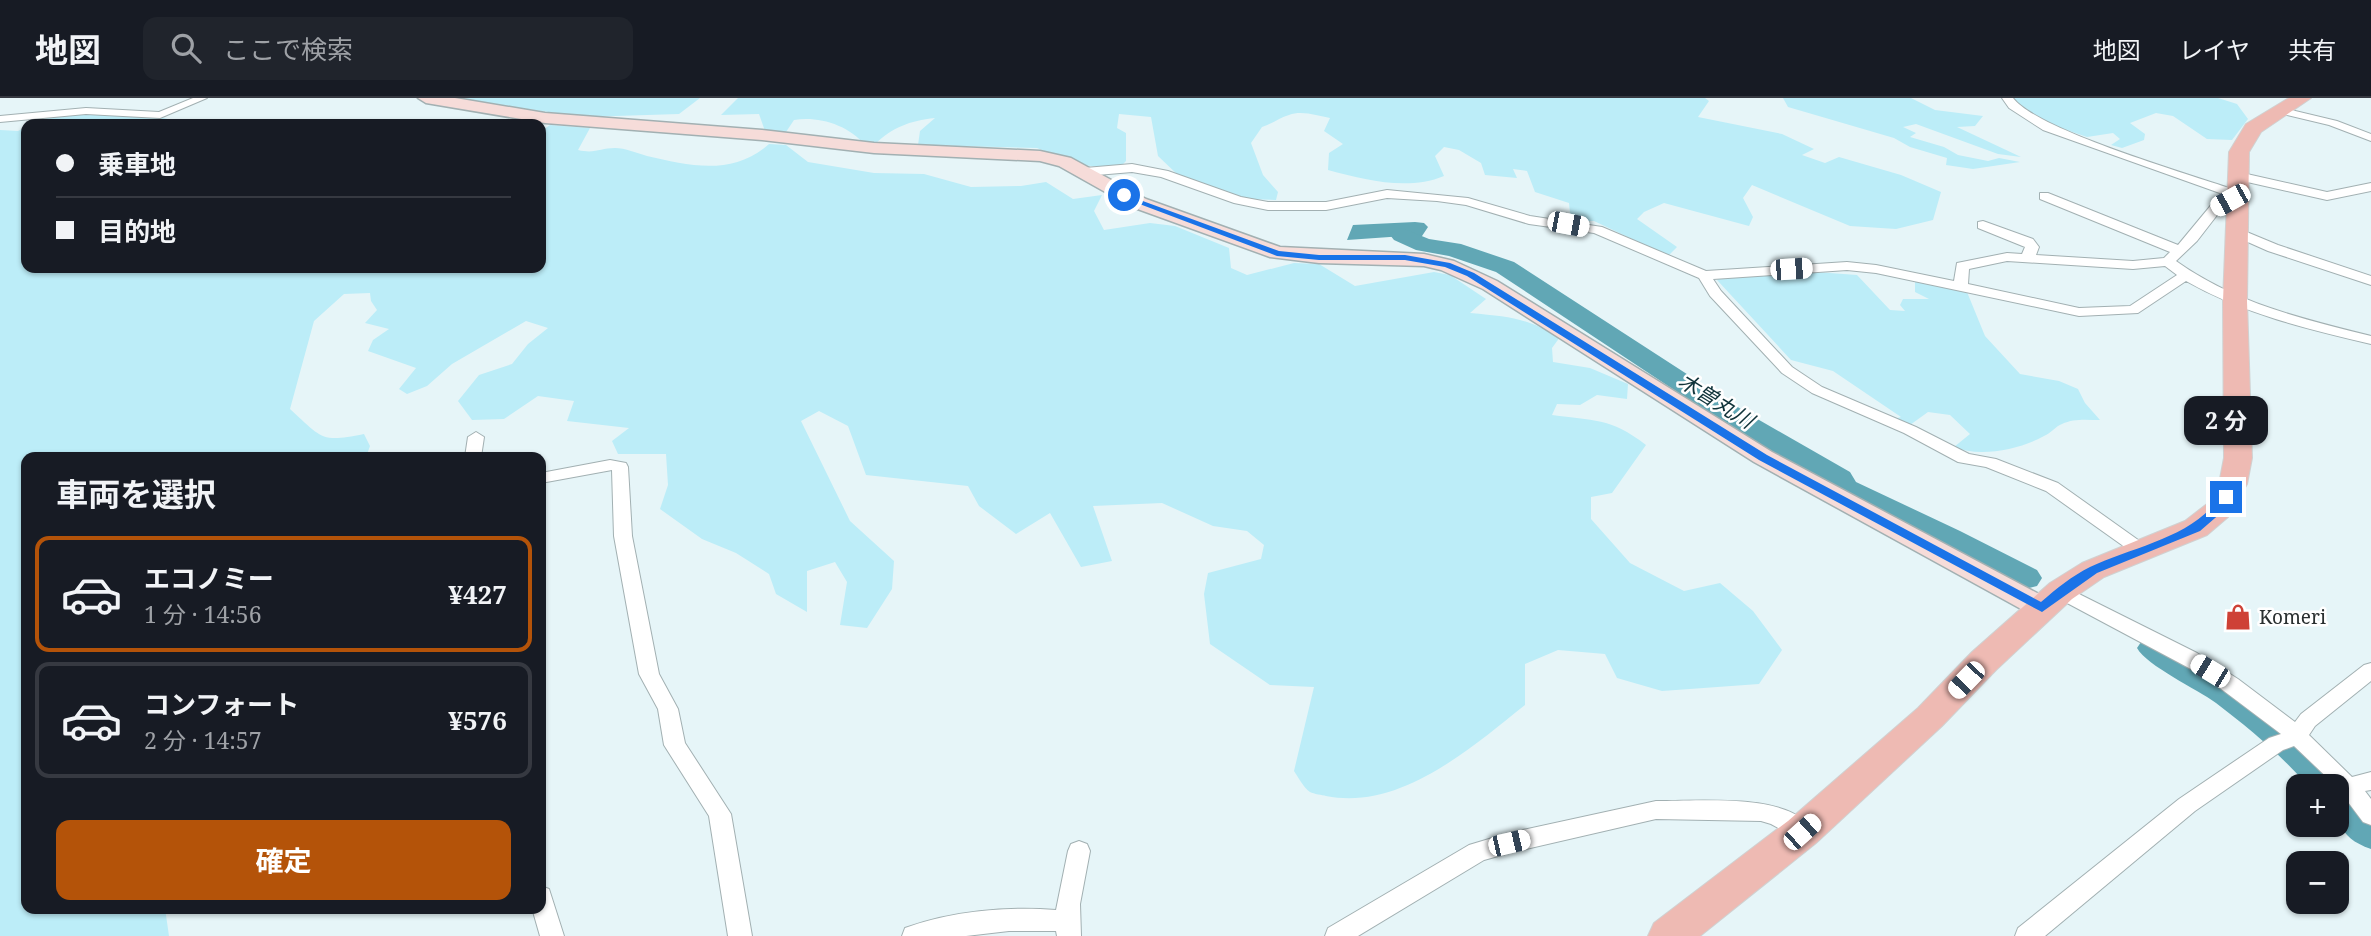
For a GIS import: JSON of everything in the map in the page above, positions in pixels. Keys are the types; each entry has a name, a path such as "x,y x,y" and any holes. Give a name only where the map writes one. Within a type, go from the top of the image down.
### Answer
{"main road":[{"path":"1669,936 1802,832 1930,717 1984,661 2052,599 2093,570 2196,528 2218,510 2233,484 2238,458 2235,302 2239,152 2253,128 2291,104"}],"street":[{"path":"0,119 86,111 160,115 202,98"},
{"path":"426,98 545,118 762,135 874,148 1040,156 1065,162 1139,203 1277,253 1319,257 1405,257 1447,265 1471,274 1763,457 2231,684 2291,739 2360,784 2371,816"},
{"path":"1990,98 2010,102 2047,128 2237,191 2327,195 2371,187"},
{"path":"2291,104 2371,138"},
{"path":"1085,172 1132,169 1164,174 1238,200 1268,205 1326,206 1387,194 1447,199 1529,220 1606,232 1704,275 1847,266 1876,269 2079,312 2133,310 2185,276"},
{"path":"2168,262 2195,236 2214,209 2230,200 2237,191"},
{"path":"2044,195 2178,250"},
{"path":"1983,225 2028,242 2032,247 2028,253 2032,259"},
{"path":"2237,232 2273,248 2371,281"},
{"path":"1961,287 1962,266 2007,257 2133,265 2168,262 2185,276 2227,300 2371,340"},
{"path":"1704,275 1715,293 1787,370 1817,390 1910,430 1964,458 1990,463 2052,487 2142,551"},
{"path":"473,452 476,437"},
{"path":"546,477 610,465 621,467 622,536 649,674 668,709 675,745 720,814 740,936"},
{"path":"2027,936 2187,805 2291,739 2308,720 2371,670"},
{"path":"1337,936 1361,919 1477,852 1656,810 1761,812 1777,816 1802,832"},
{"path":"914,936 948,928 1039,918 1067,928 1079,850"},
{"path":"546,914 552,936"}],"shaded area":[{"path":"450,98 700,98 679,114 584,117"},
{"path":"738,98 1705,98 1709,101 1698,117 1782,134 1814,149 1802,155 1825,163 1839,157 1901,175 1941,192 1933,220 1896,229 1850,226 1752,185 1743,198 1753,217 1749,226 1664,203 1644,212 1637,219 1677,247 1668,256 1594,221 1577,221 1570,213 1569,203 1535,192 1527,171 1513,169 1517,178 1485,175 1481,163 1459,150 1444,147 1435,156 1444,176 1416,183 1371,180 1328,170 1329,153 1343,144 1324,131 1330,118 1310,114 1285,116 1262,127 1251,143 1263,175 1278,192 1276,200 1246,199 1179,176 1158,156 1151,117 1119,114 1117,128 1126,133 1126,161 1121,166 1104,167 1079,165 1037,148 918,145 920,131 935,118 902,126 874,145 865,145 842,127 813,119 794,120 786,132 765,131 759,114 721,115"},
{"path":"1783,98 1911,98 1935,110 1983,116 1975,126 1957,127 2021,157 1998,154 1916,124 1903,127 1916,133 1910,137 1944,147 1958,155 1988,161 1999,158 2020,162 1973,169 1946,165 1947,158 1910,147 1894,138 1788,107"},
{"path":"2010,98 2218,98 2237,104 2248,119 2232,140 2207,139 2173,116 2156,113 2130,123 2145,134 2144,140 2122,148 2111,145 2120,139 2113,133 2087,137 2049,124"},
{"path":"80,113 168,119 44,119"},
{"path":"550,125 590,128 578,150 619,148 663,160 695,165 711,166 741,161 769,144 786,145 808,162 874,173 924,174 971,187 1021,186 1046,182 1073,199 1102,195 1094,211 1104,230 1150,223 1175,226 1229,248 1231,268 1247,275 1294,263 1319,264 1355,286 1434,272 1450,275 1486,299 1470,313 1507,317 1536,325 1560,337 1552,348 1553,362 1590,368 1628,384 1627,399 1597,395 1580,405 1557,404 1552,415 1611,425 1646,445 1612,493 1591,497 1591,519 1630,563 1684,591 1720,583 1753,611 1782,650 1759,684 1662,691 1617,678 1605,654 1558,650 1525,664 1525,705 1458,757 1433,772 1381,794 1354,798 1316,794 1306,788 1294,771 1314,687 1270,685 1210,644 1204,594 1208,573 1261,559 1264,545 1247,531 1213,526 1162,503 1093,506 1112,561 1081,567 1050,513 1016,534 979,506 968,486 866,475 848,426 819,411 801,421 850,521 894,561 892,589 867,628 840,625 847,582 835,562 807,571 807,612 776,594 769,574 736,553 702,539 660,509 668,485 666,454 618,454 612,441 629,428 567,421 574,401 538,396 504,419 472,420 458,401 479,375 512,364 528,344 548,328 526,321 452,364 427,386 407,394 399,389 416,368 368,351 373,340 389,329 365,323 377,310 371,301 370,293 344,294 314,321 290,409 322,436 338,438 364,434 370,446 368,452 21,452 21,914 166,914 169,936 0,936 0,130 21,130 21,273 546,273 546,128"},
{"path":"1424,223 1428,227 1420,239 1404,236 1347,240 1353,225"},
{"path":"1816,272 1857,275 1890,310 1905,311 1900,305 1903,299 1929,299 1915,292 1915,280 1967,292 1985,336 2020,374 2059,381 2078,389 2085,403 2100,420 2067,422 2035,441 2012,448 1976,452 1954,447 1970,434 1950,415 1928,412 1910,425 1894,419 1901,417 1833,371 1791,360 1717,280 1720,277"}],"waterway":[{"name":"木曽丸川","path":"1402,235 1424,245 1453,249 1505,267 1737,419 1839,479 1845,489 1949,538 2025,578"},
{"name":"木曽丸川","path":"2155,648 2203,676 2250,709 2321,774"},
{"name":"木曽丸川","path":"2349,806 2371,832"}],"place":[{"name":"Komeri","path":"2238,617"}],"route":[{"path":"1124,195 1139,203 1277,253 1319,257 1405,257 1447,265 1471,274 1763,457 2042,608 2061,591 2093,570 2196,528 2218,510 2226,497"}]}
